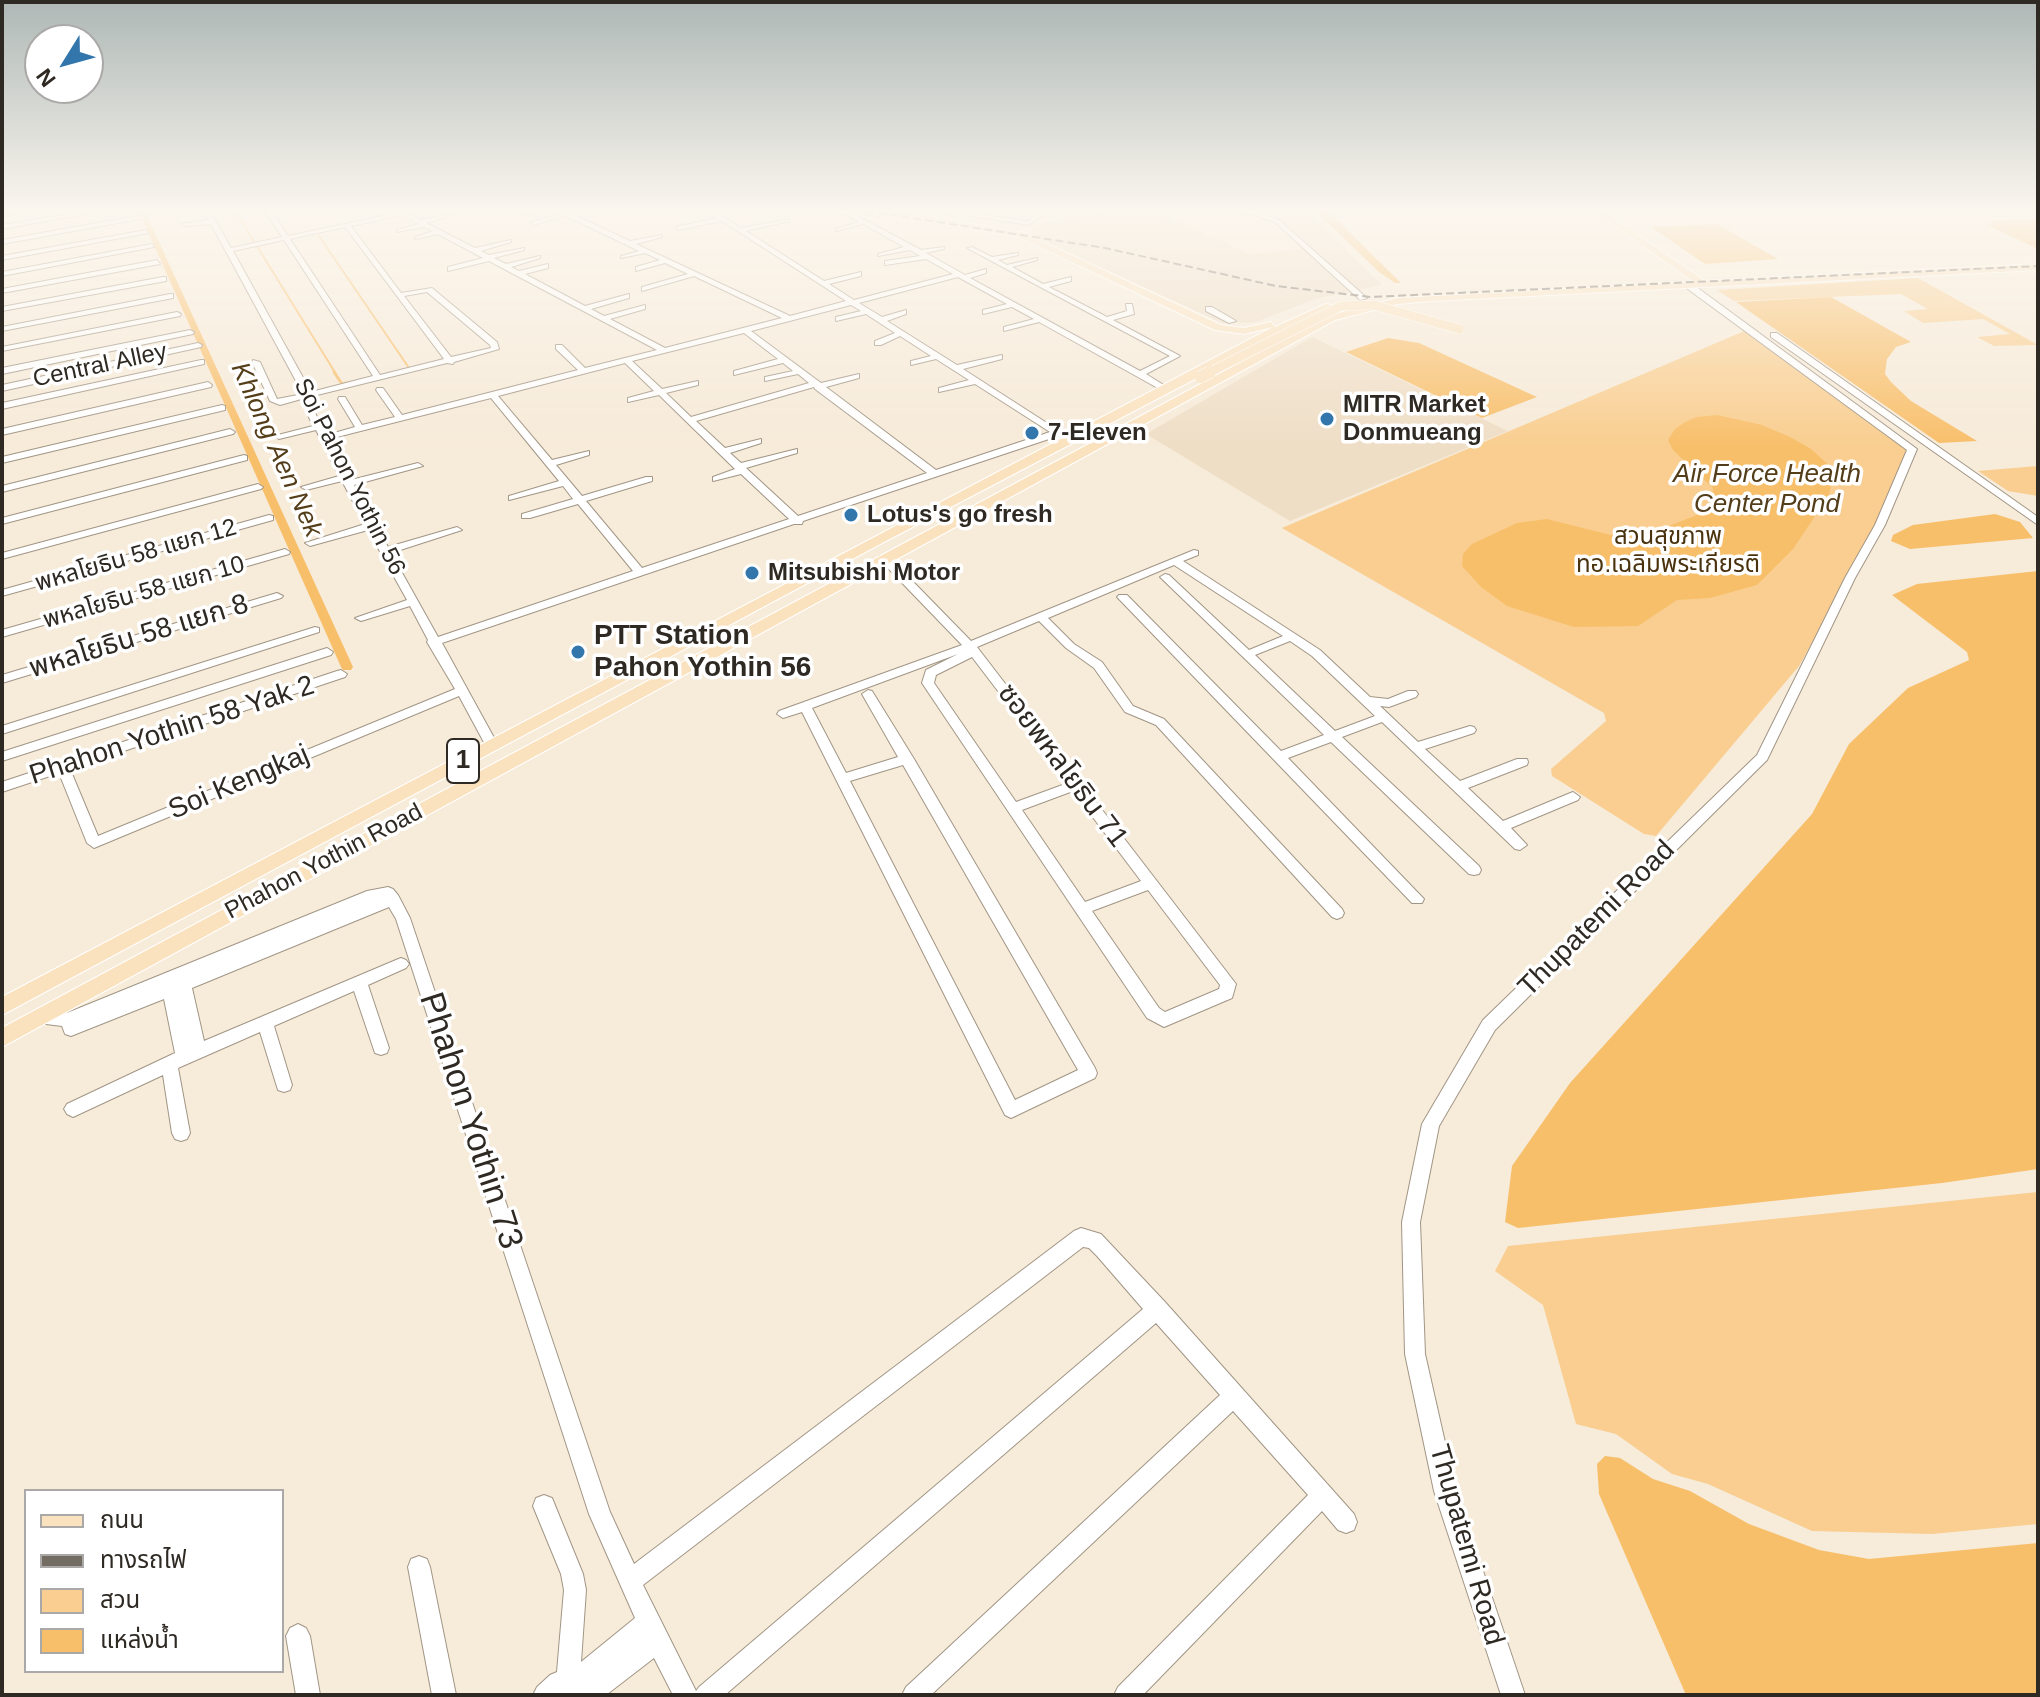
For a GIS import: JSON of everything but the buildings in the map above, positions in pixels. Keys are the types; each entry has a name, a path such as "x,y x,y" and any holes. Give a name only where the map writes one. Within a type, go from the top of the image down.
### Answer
{"main road":[{"path":"1117,288 1221,340 1238,336 1232,326"},
{"path":"1136,288 1219,328 1232,326 1251,331 1297,319"},
{"name":"Phahon Yothin Road","path":"2,1007 1063,436 1142,402 1297,319 1363,298 1460,288"},
{"name":"Phahon Yothin Road","path":"2,1038 1310,327 1343,313 1398,301 1565,288"},
{"path":"1142,402 1201,377 1341,306 1374,305 1459,329"},
{"path":"1216,362 1221,340"},
{"path":"1063,436 1087,448"},
{"path":"455,765 468,763 477,766 478,779"}],"street":[{"path":"2,309 114,288"},
{"name":"Soi Pahon Yothin 56","path":"250,288 309,396 324,438 492,745"},
{"path":"318,288 377,377"},
{"path":"395,288 450,362"},
{"path":"545,288 663,350"},
{"path":"725,288 789,318"},
{"path":"833,288 1063,436"},
{"path":"324,438 583,371 625,356 651,353 907,288"},
{"path":"981,288 1166,389"},
{"path":"1047,288 1176,356 1138,375"},
{"path":"1353,288 1363,298"},
{"name":"Thupatemi Road","path":"1513,1695 1445,1491 1415,1354 1411,1222 1431,1124 1489,1025 1762,757 1850,578 1880,525 1911,445 1702,288"},
{"path":"1703,288 2038,522"},
{"path":"256,362 275,402 493,351 494,344 429,290 400,295"},
{"path":"2,329 170,296"},
{"path":"584,309 626,296"},
{"path":"873,296 888,305"},
{"path":"986,312 1011,305"},
{"path":"1107,319 1133,310 1129,306"},
{"path":"603,319 642,307"},
{"path":"1209,309 1232,326"},
{"path":"839,319 868,311"},
{"path":"882,320 903,312"},
{"path":"2,349 177,314"},
{"path":"778,320 792,331"},
{"path":"1007,329 1038,320"},
{"path":"744,329 936,475"},
{"path":"2,371 190,332"},
{"path":"878,343 901,333"},
{"name":"Central Alley","path":"2,388 198,345"},
{"path":"559,347 583,371"},
{"path":"625,356 659,392 798,522"},
{"path":"914,363 938,356"},
{"path":"956,368 999,357"},
{"path":"737,373 784,360"},
{"path":"2,406 201,362"},
{"path":"42,363 48,395"},
{"path":"814,384 847,370"},
{"path":"768,379 798,372"},
{"path":"689,420 814,384 856,376"},
{"path":"942,390 976,381"},
{"path":"631,400 695,383"},
{"path":"2,432 208,385"},
{"path":"380,390 400,418"},
{"path":"492,394 641,574"},
{"path":"342,399 360,429"},
{"path":"2,460 222,408"},
{"path":"279,436 319,427"},
{"path":"2,489 230,432"},
{"path":"433,642 936,475 1063,436"},
{"path":"722,452 758,441"},
{"path":"716,479 794,451"},
{"path":"549,464 586,453"},
{"path":"2,521 244,458"},
{"path":"306,487 418,466"},
{"path":"526,516 649,479"},
{"path":"512,498 564,483"},
{"path":"2,556 258,487"},
{"name":"พหลโยธิน 58 แยก 12","path":"2,593 269,518"},
{"path":"310,543 371,526"},
{"path":"385,551 457,530"},
{"name":"พหลโยธิน 58 แยก 10","path":"2,634 285,552"},
{"path":"783,714 972,649 1194,553"},
{"name":"ซอยพหลโยธิน 71","path":"884,558 972,649 1228,984 1226,993 1160,1019 1084,908"},
{"path":"1175,561 1316,653 1520,845"},
{"path":"1165,577 1474,870"},
{"name":"พหลโยธิน 58 แยก 8","path":"2,679 277,596"},
{"path":"1123,597 1417,899"},
{"path":"361,618 412,602"},
{"path":"1041,617 1070,646 1098,665 1129,709 1160,722 1337,913"},
{"path":"2,730 315,630"},
{"path":"1248,654 1291,637"},
{"path":"972,649 926,678 1084,908 1151,883"},
{"path":"2,757 327,652"},
{"name":"Phahon Yothin 58 Yak 2","path":"2,787 341,674"},
{"name":"Soi Kengkaj","path":"63,767 94,843 460,691"},
{"path":"805,706 1011,1110 1089,1073 868,694"},
{"path":"1367,701 1389,703 1412,694"},
{"path":"1278,757 1383,717"},
{"path":"1416,747 1470,730"},
{"path":"843,779 908,759"},
{"path":"1458,787 1522,762"},
{"path":"1013,808 1076,785"},
{"path":"1501,827 1573,797"},
{"name":"Phahon Yothin 73","path":"45,1014 52,1019 68,1020 176,982 372,895 388,893 393,899 600,1514 653,1632 686,1695"},
{"path":"73,1109 184,1057 401,964"},
{"path":"176,982 184,1057 181,1133"},
{"path":"359,982 381,1048"},
{"path":"265,1022 284,1085"},
{"path":"630,1581 1081,1237 1094,1240 1346,1522"},
{"path":"707,1695 1158,1309"},
{"path":"914,1695 1234,1396"},
{"path":"1126,1695 1323,1495"},
{"path":"544,1506 572,1574 575,1590 577,1689"},
{"path":"419,1567 444,1695"},
{"path":"577,1689 653,1632"},
{"path":"298,1636 308,1695"},
{"path":"545,1695 558,1683 577,1689"}],"shaded area":[{"path":"1146,288 1367,288 1315,299 1256,322 1222,323"},
{"name":"MITR Market Donmueang","path":"1312,337 1508,431 1290,521 1146,434"}],"green space":[{"path":"1936,288 2038,345 1994,346 1977,337 2010,334 1983,319 1923,323 1904,311 1928,309 1901,294 1734,301 1717,290"},
{"name":"สวนสุขภาพ ทอ.เฉลิมพระเกียรติ","path":"1749,329 1911,445 1880,520 1799,666 1656,836 1644,834 1552,776 1551,769 1606,721 1604,713 1282,528"},
{"path":"2038,466 2038,496 2008,491 1978,471"},
{"path":"2038,1192 2038,1524 1932,1534 1812,1531 1708,1484 1672,1474 1616,1434 1576,1424 1543,1305 1495,1271 1508,1246"}],"water":[{"path":"1831,297 1911,342 1896,347 1887,359 1885,374 1911,401 1977,441 1939,443 1736,302"},
{"path":"1388,338 1419,343 1537,397 1482,418 1346,352"},
{"name":"Air Force Health Center Pond","path":"1717,415 1762,425 1790,437 1811,449 1834,470 1829,495 1793,549 1757,585 1710,598 1677,600 1638,626 1574,627 1507,606 1481,587 1462,566 1463,554 1472,544 1517,523 1547,519 1623,538 1638,538 1702,513 1712,498 1713,488 1673,450 1668,440 1675,429 1685,422"},
{"path":"1995,514 2020,522 2033,538 1910,549 1891,541 1893,535 1913,525"},
{"path":"2038,571 2038,1169 1942,1183 1518,1228 1505,1222 1512,1166 1570,1083 1812,814 1849,744 1908,688 1969,660 1967,652 1892,595 1917,584"},
{"path":"1605,1456 1620,1458 1653,1479 1690,1491 1749,1524 1819,1550 1869,1559 2038,1543 2038,1695 1686,1695 1599,1494 1597,1464"}],"waterway":[{"name":"Khlong Aen Nek","path":"177,288 347,667"},
{"path":"283,288 336,374"},
{"path":"355,288 409,368"},
{"path":"334,372 342,384 346,383"}],"railway":[{"path":"1295,288 1371,297 1560,288"}],"place":[{"name":"MITR Market Donmueang","path":"1327,419"},
{"name":"7-Eleven","path":"1032,433"},
{"name":"Lotus's go fresh","path":"851,515"},
{"name":"Mitsubishi Motor","path":"752,573"},
{"name":"PTT Station Pahon Yothin 56","path":"578,652"}]}
